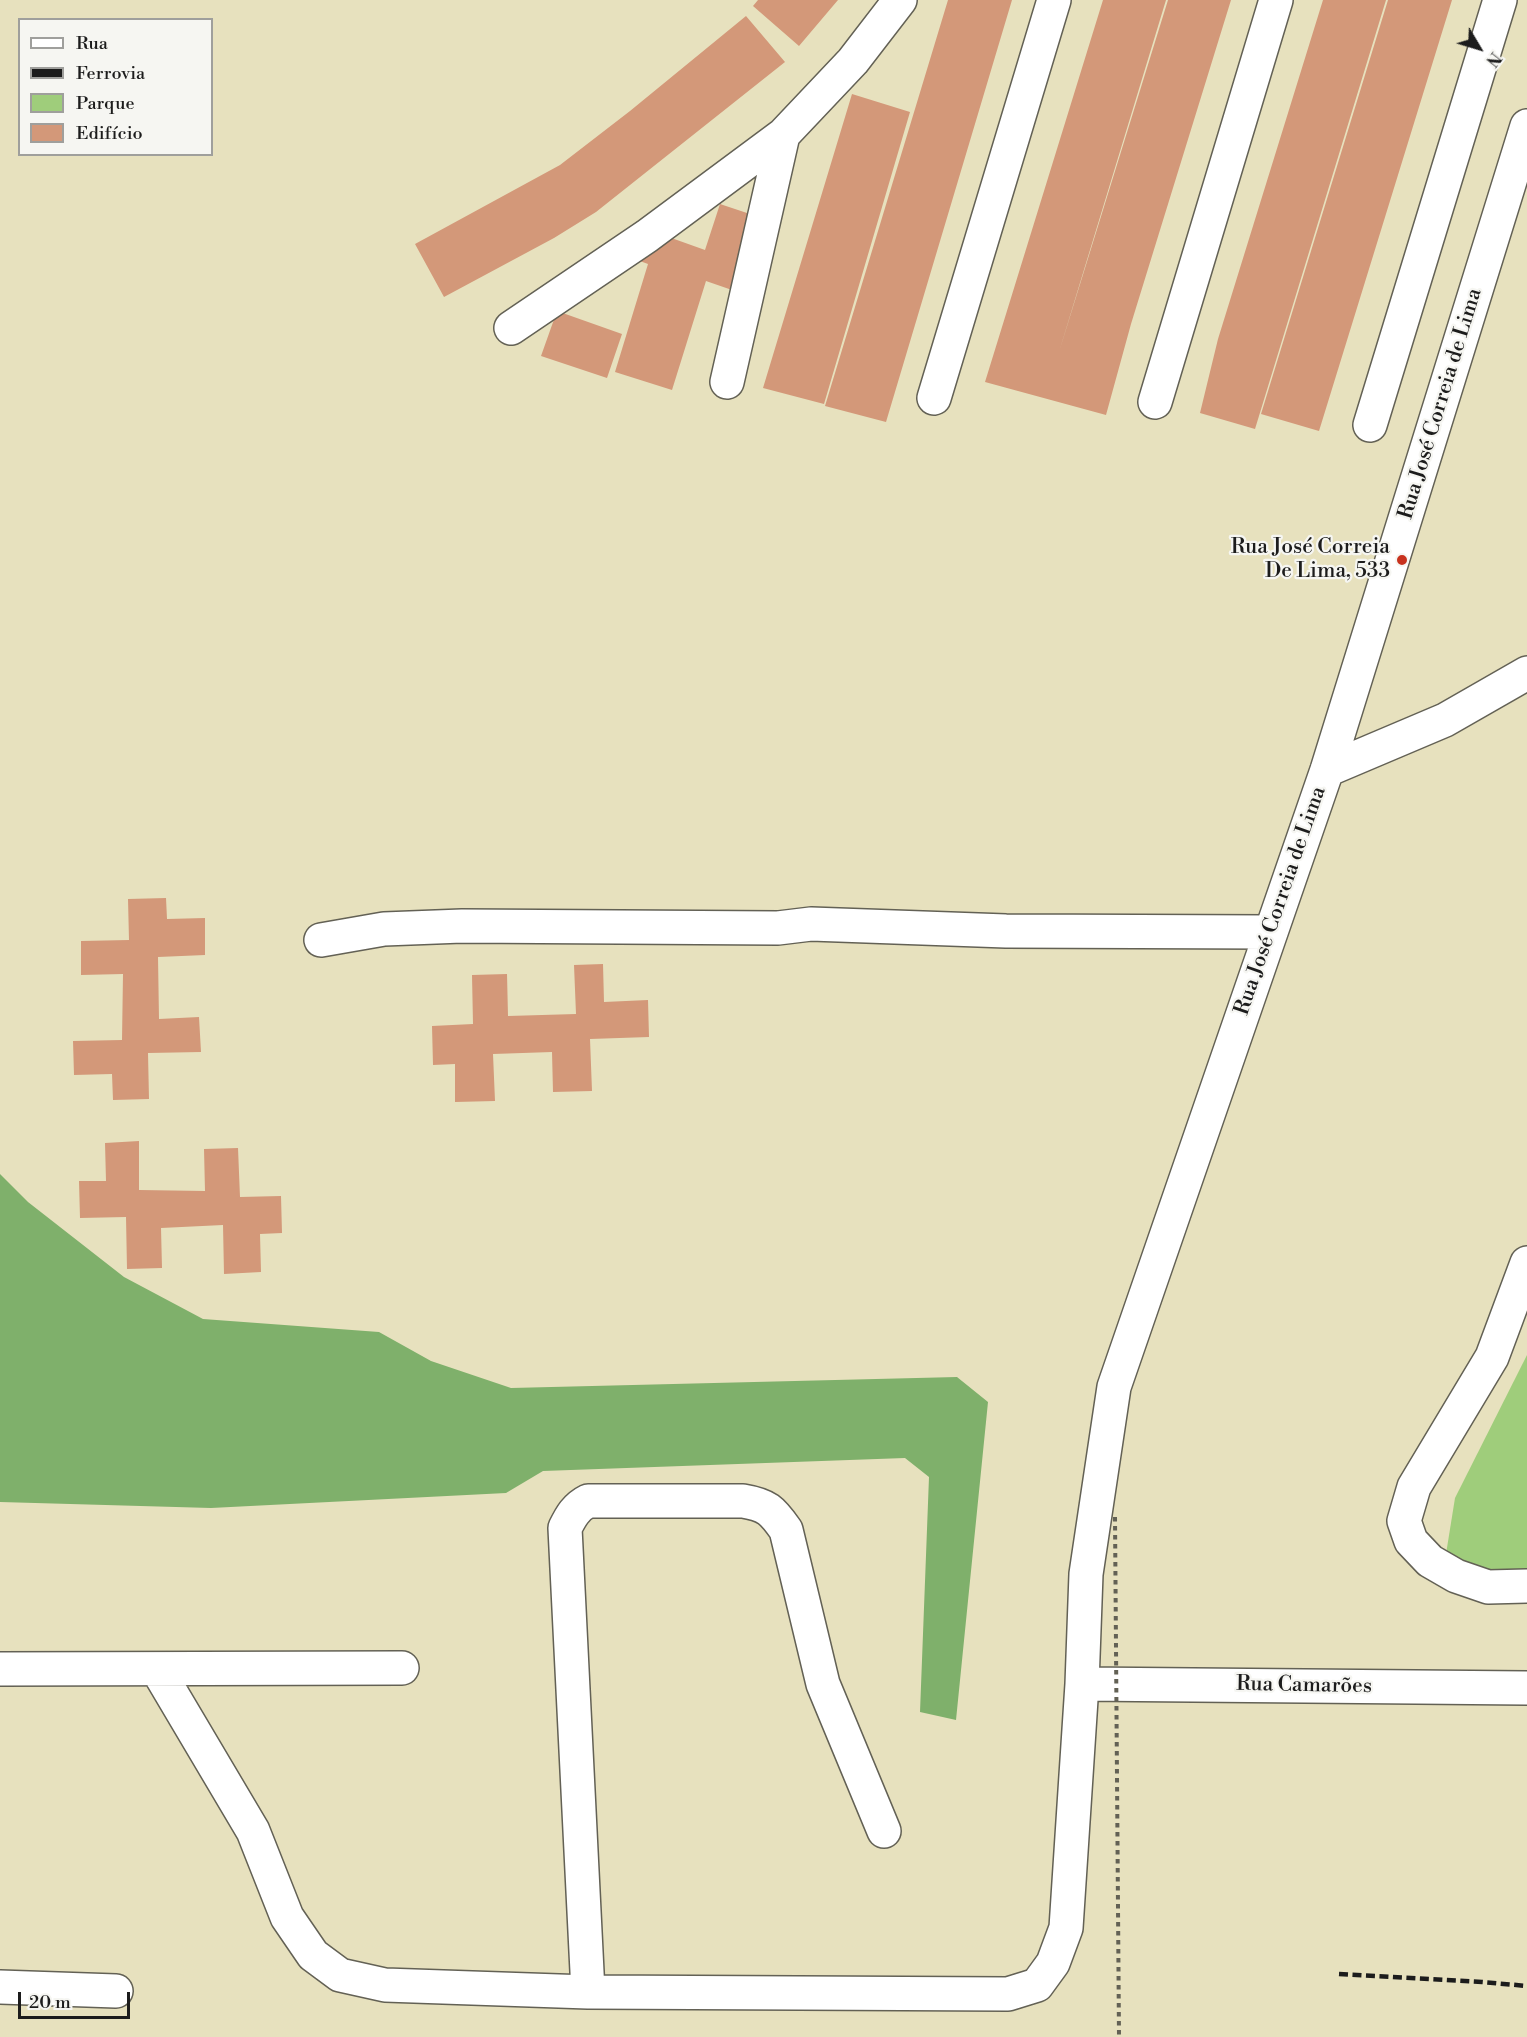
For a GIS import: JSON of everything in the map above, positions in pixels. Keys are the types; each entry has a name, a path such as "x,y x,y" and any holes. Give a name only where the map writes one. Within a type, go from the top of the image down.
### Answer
{"street":[{"path":"511,328 647,236 783,135 853,61 900,0"},
{"path":"934,398 1054,0"},
{"path":"1155,402 1276,0"},
{"path":"1370,425 1500,0"},
{"name":"Rua José Correia de Lima","path":"157,1669 254,1831 287,1917 314,1955 340,1975 385,1985 588,1992 1008,1994 1036,1985 1053,1963 1066,1928 1082,1684 1086,1574 1114,1387 1269,932 1327,770 1527,126"},
{"path":"727,382 783,135"},
{"path":"1327,770 1445,720 1527,674"},
{"path":"321,940 384,929 462,926 778,928 810,924 1006,931 1269,932"},
{"path":"1527,1263 1492,1357 1414,1487 1404,1521 1412,1541 1430,1561 1456,1576 1488,1587 1527,1586"},
{"path":"588,1992 565,1528 579,1506 588,1501 743,1501 760,1504 774,1512 786,1530 823,1684 884,1831"},
{"path":"0,1669 402,1668"},
{"name":"Rua Camarões","path":"1082,1684 1527,1688"},
{"path":"0,1987 116,1991"}],"path":[{"path":"1115,1517 1119,2037"}],"green space":[{"path":"0,1174 28,1202 124,1277 203,1319 379,1332 431,1361 511,1388 957,1377 988,1402 956,1720 920,1712 929,1477 905,1458 543,1471 506,1493 211,1508 0,1502"},
{"path":"1527,1355 1527,1574 1494,1574 1446,1554 1455,1498"}],"building":[{"path":"758,0 838,0 799,46 753,6"},
{"path":"948,0 1012,0 886,422 825,406"},
{"path":"1103,0 1166,0 1059,352 1168,0 1231,0 1131,324 1106,415 985,382"},
{"path":"1323,0 1386,0 1255,429 1200,413 1218,339"},
{"path":"1388,0 1452,0 1319,431 1261,414"},
{"path":"746,16 785,62 596,212 554,238 444,297 415,244 560,165"},
{"path":"852,94 910,112 824,404 763,388"},
{"path":"720,204 753,215 732,290 706,281 672,390 615,372 648,264 629,257 663,235 705,250"},
{"path":"557,311 622,334 607,378 541,356"},
{"path":"166,898 167,919 205,918 205,955 158,957 159,1019 199,1017 201,1052 148,1053 149,1099 113,1100 112,1074 74,1075 73,1041 122,1040 123,974 81,975 81,941 129,940 128,899"},
{"path":"603,964 604,1002 648,1000 649,1037 590,1039 592,1091 553,1092 552,1052 493,1054 495,1101 455,1102 455,1064 433,1065 432,1026 473,1024 472,975 507,974 508,1016 576,1014 574,965"},
{"path":"139,1141 139,1190 205,1191 204,1149 238,1148 240,1197 281,1196 282,1233 260,1234 261,1272 224,1274 223,1225 161,1228 162,1268 127,1269 126,1217 80,1218 79,1181 106,1181 105,1143"}],"railway":[{"path":"1339,1974 1527,1986"}],"place":[{"name":"Rua José Correia De Lima, 533","path":"1402,560"}]}
